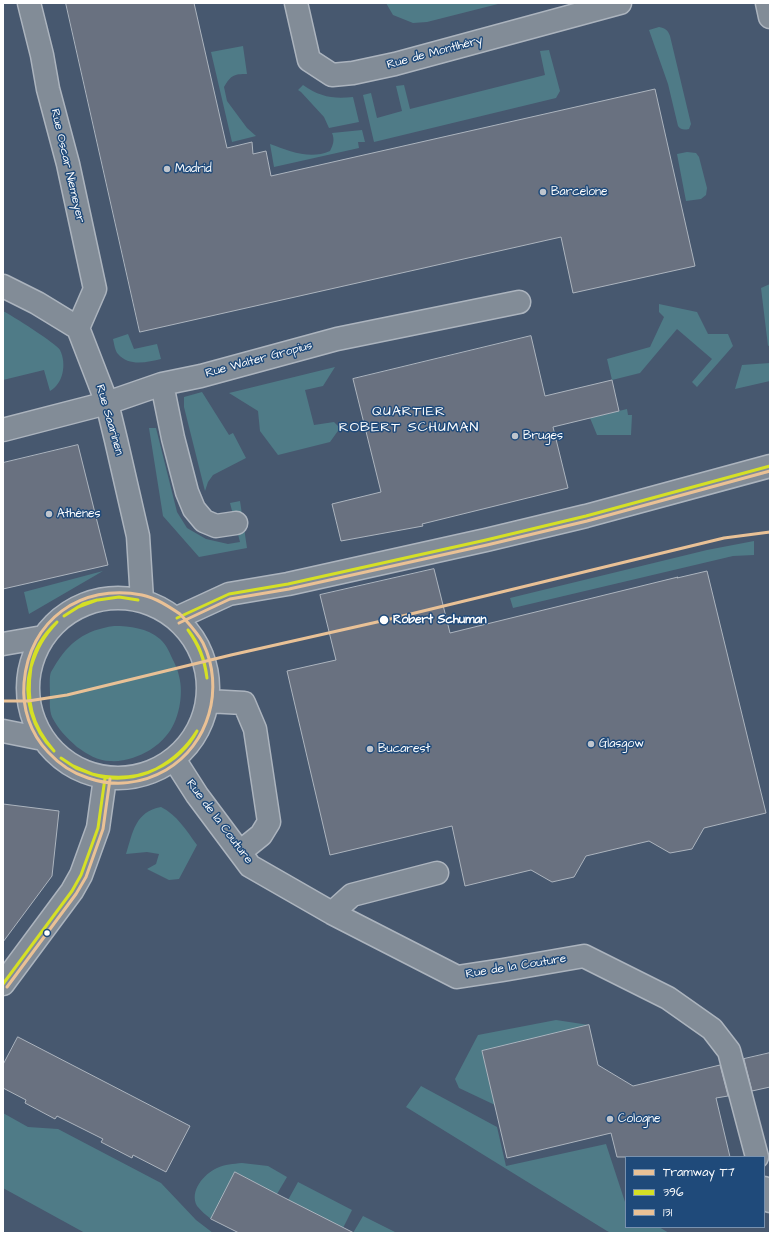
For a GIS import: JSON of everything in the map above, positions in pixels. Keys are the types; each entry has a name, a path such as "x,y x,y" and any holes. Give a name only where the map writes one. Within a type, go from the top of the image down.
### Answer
{"street":[{"name":"Rue Oscar Niemeyer","path":"29,3 42,55 48,89 68,164 94,289 78,328"},
{"name":"Rue de Montlhéry","path":"296,3 309,60 332,75 353,73 395,64 620,3"},
{"path":"767,3 770,17"},
{"path":"3,286 37,303 78,328"},
{"name":"Rue Walter Gropius","path":"3,430 107,403 135,392 162,384 201,376 337,339 519,302"},
{"name":"Rue Saarinen","path":"78,328 107,403 138,536 142,600"},
{"path":"162,384 173,438 187,492 194,509 204,521 216,526 236,523"},
{"path":"177,618 229,594 295,582 494,539 586,516 770,466"},
{"path":"114,597 142,600 164,609 177,618 191,634 198,645 204,662 208,687 205,715 193,739 174,759 153,772 130,778 105,778 81,771 60,758 43,739 34,721 28,701 28,682 32,659 43,637 62,616 87,602 114,597"},
{"path":"3,644 43,637"},
{"path":"207,701 244,703 255,729 269,822 261,835 240,852"},
{"path":"3,731 43,739"},
{"name":"Rue de la Couture","path":"174,759 197,795 250,866 332,913 457,977 584,956 668,998 712,1029 729,1051 761,1154"},
{"path":"3,984 68,896 81,875 98,828 105,778"},
{"path":"332,913 352,895 438,873"},
{"path":"765,1190 770,1202"}],"green space":[{"path":"386,3 498,4 427,22 413,23 393,15"},
{"path":"659,27 666,30 670,36 691,124 689,129 686,130 678,126 668,84 649,30"},
{"path":"243,46 247,74 233,76 224,87 227,101 247,128 256,136 232,142 211,52"},
{"path":"549,50 560,91 556,98 374,142 363,95 371,93 377,118 402,111 396,86 404,85 410,109 545,75 540,51"},
{"path":"303,85 321,95 339,98 353,97 359,122 329,128 324,117 298,90"},
{"path":"362,130 365,142 358,142 359,148 274,167 270,144 300,154 322,154 330,151 333,145 332,133"},
{"path":"687,152 696,153 699,157 707,188 706,195 701,199 686,201 677,154"},
{"path":"770,284 770,345 768,346 761,288"},
{"path":"659,304 697,312 708,334 728,334 733,346 697,387 692,382 712,359 677,329 640,373 612,380 607,359 650,347 664,317 659,312"},
{"path":"3,311 43,336 60,350 63,361 61,379 50,391 44,370 3,380"},
{"path":"128,334 134,349 157,344 161,359 133,362 122,358 116,351 113,339"},
{"path":"770,363 770,381 735,389 742,365"},
{"path":"335,367 323,386 305,390 314,425 334,422 340,428 330,442 278,455 260,431 258,411 229,393"},
{"path":"202,392 229,435 233,433 246,458 213,475 208,482 205,491 184,407 184,397"},
{"path":"627,409 628,415 632,415 631,435 597,435 590,418"},
{"path":"149,428 156,428 177,512 187,528 206,539 228,544 240,542 230,503 240,501 247,548 199,557 163,516"},
{"path":"754,541 754,555 733,556 513,608 510,598 707,550"},
{"path":"103,571 29,614 24,592"},
{"path":"114,626 138,628 150,632 162,641 179,674 181,699 174,723 159,743 141,755 126,760 106,761 89,755 77,747 63,733 54,721 50,708 50,679 51,672 72,644 86,634"},
{"path":"161,807 177,819 197,845 179,879 169,880 147,869 156,864 159,854 147,852 126,854 133,831 140,818 146,813"},
{"path":"556,1020 589,1025 482,1051 495,1105 459,1088 455,1079 478,1035"},
{"path":"421,1086 497,1127 506,1166 606,1144 625,1202 625,1228 661,1228 669,1233 611,1233 406,1107"},
{"path":"3,1113 28,1127 58,1129 161,1183 196,1220 213,1233 85,1233 3,1188"},
{"path":"242,1163 268,1166 287,1177 277,1194 235,1172 211,1219 197,1206 195,1200 196,1189 207,1174 217,1168"},
{"path":"298,1182 352,1210 343,1228 288,1200"},
{"path":"363,1216 397,1233 353,1233"}],"building":[{"path":"66,3 194,3 227,148 252,142 253,154 266,151 271,176 655,89 695,266 573,293 561,237 140,332"},
{"name":"Bruges","path":"531,336 545,396 612,380 619,411 553,427 568,488 422,524 423,526 341,541 332,504 381,492 353,379"},
{"name":"Athènes","path":"78,445 108,565 3,589 3,463"},
{"name":"Glasgow","path":"434,569 450,633 707,571 766,813 704,828 692,849 670,853 649,841 586,856 574,877 552,882 531,870 465,886 452,826 330,855 287,671 336,660 320,595"},
{"path":"3,804 59,811 52,876 3,942"},
{"name":"Cologne","path":"589,1025 598,1065 633,1086 720,1065 728,1096 716,1098 730,1156 617,1157 611,1133 507,1158 482,1051"},
{"path":"18,1037 190,1126 166,1172 133,1155 132,1158 101,1142 103,1139 57,1116 55,1119 25,1103 26,1100 3,1088 3,1065"},
{"path":"770,1053 770,1087 752,1091 744,1059"},
{"path":"235,1172 354,1233 239,1233 211,1219"}],"tram line":[{"name":"T7","path":"3,701 28,701 67,695 724,538 770,532"}],"transit line":[{"name":"396","path":"177,618 229,594 288,584 486,540 586,516 770,466"},
{"name":"131","path":"179,623 230,599 289,589 487,545 587,521 770,471"},
{"name":"131","path":"180,614 147,596 120,593 99,595 79,601 62,611 47,624 36,641 28,661 24,683 24,702 28,720 36,737 48,752 66,768 82,776 98,781 108,783 128,783 157,775 166,770 181,759 193,746 202,731 209,714 213,678 203,643 196,632 181,615"},
{"name":"396","path":"98,600 119,597 138,600"},
{"name":"396","path":"98,600 119,597 138,600"},
{"name":"396","path":"64,616 83,604 97,600"},
{"name":"396","path":"64,616 78,607 97,600"},
{"name":"396","path":"31,667 34,654 40,642 57,622"},
{"name":"396","path":"31,667 41,643 57,622"},
{"name":"396","path":"188,630 201,652 207,678"},
{"name":"396","path":"188,630 200,652 207,678"},
{"name":"396","path":"31,667 29,691 32,712 40,732 54,751"},
{"name":"396","path":"31,667 28,690 31,712 40,733 54,751"},
{"name":"396","path":"156,769 179,753 197,731"},
{"name":"396","path":"156,769 180,753 197,731"},
{"name":"396","path":"61,758 76,768 92,774"},
{"name":"396","path":"61,758 73,766 92,774"},
{"name":"396","path":"92,774 108,777 124,777 140,775 156,769"},
{"name":"396","path":"92,774 108,778 124,778 141,775 156,769"},
{"name":"396","path":"3,984 72,891 81,875 98,828 105,778"},
{"name":"131","path":"7,987 76,894 86,877 103,829 110,779"}],"place":[{"name":"Madrid","path":"167,169"},
{"name":"Barcelone","path":"543,192"},
{"name":"Bruges","path":"515,436"},
{"name":"Athènes","path":"49,514"},
{"name":"Robert Schuman","path":"384,620"},
{"name":"Glasgow","path":"591,744"},
{"name":"Bucarest","path":"370,749"},
{"name":"Cologne","path":"610,1119"}],"district":[{"name":"QUARTIER ROBERT SCHUMAN","path":"409,420"}]}
